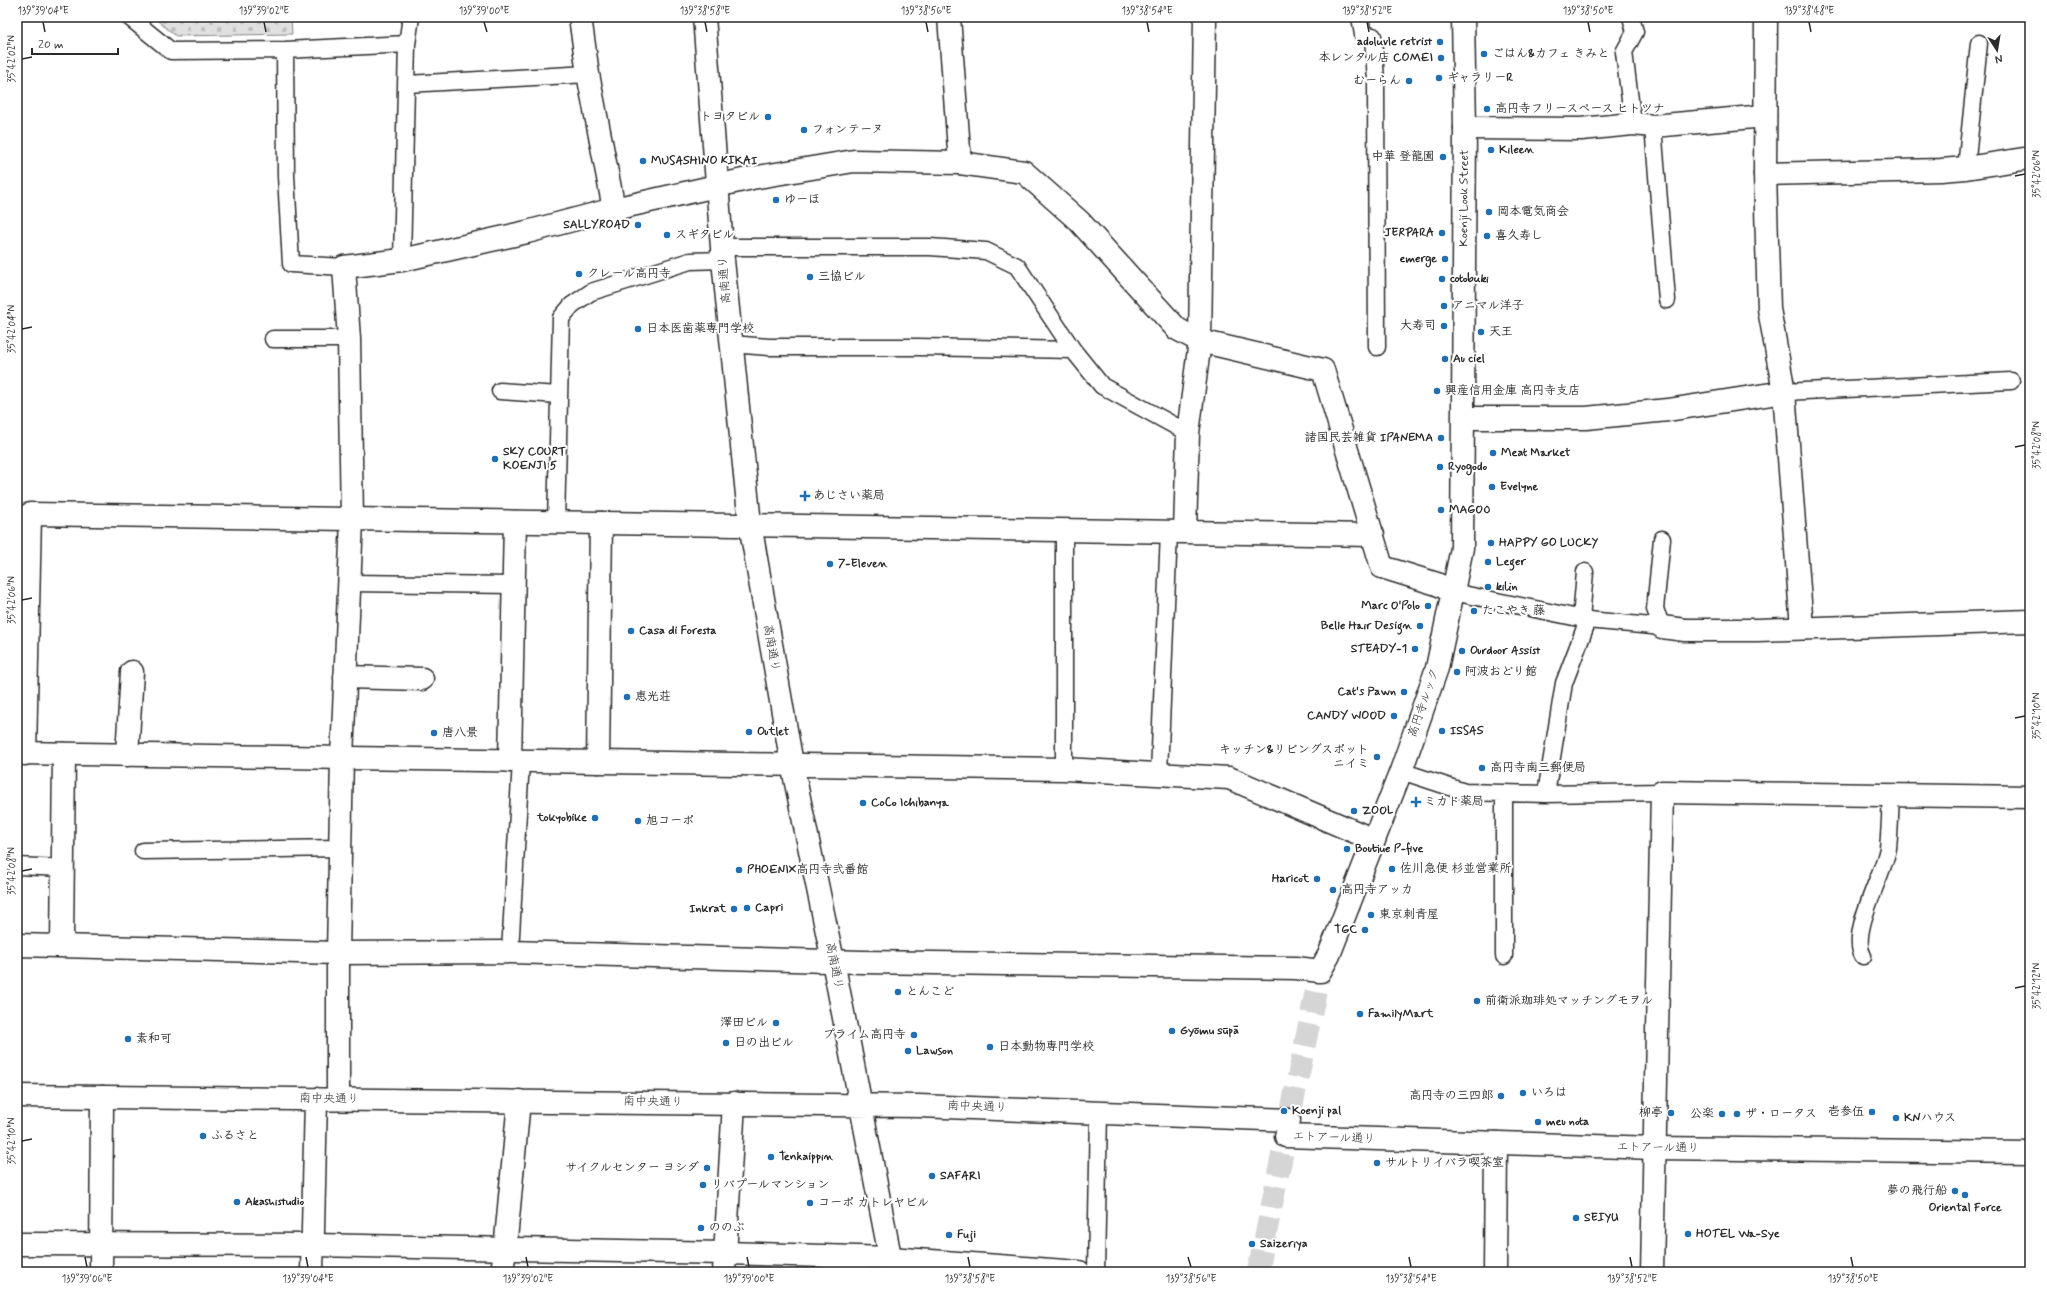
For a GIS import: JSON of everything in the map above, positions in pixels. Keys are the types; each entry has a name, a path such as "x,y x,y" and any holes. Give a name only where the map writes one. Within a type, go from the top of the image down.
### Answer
{"street":[{"path":"580,17 588,74 614,208"},
{"name":"高南通り","path":"704,17 731,344 750,524 792,764 833,961 892,1265"},
{"path":"949,17 960,163"},
{"path":"1177,532 1200,341 1205,17"},
{"name":"Koenji Look Street","path":"1463,17 1465,128 1464,418"},
{"path":"1766,17 1765,174 1769,309 1784,392 1802,628"},
{"path":"1465,128 1581,129 1765,116"},
{"path":"1765,174 1966,168 2030,158"},
{"path":"338,1099 338,953 342,758 352,519 349,339 344,267 402,260 527,232 614,208 717,185 854,161 960,163 1024,172 1079,221 1177,329 1200,341 1323,370 1382,566 1437,584 1453,592"},
{"path":"1464,418 1586,418 1668,410 1784,392"},
{"name":"高円寺ルック","path":"833,961 1202,966 1296,968 1320,971 1330,955 1401,771 1437,668 1462,548 1464,418"},
{"path":"1373,535 750,524 601,524 23,515 21,754 792,764 1064,769 1159,773 1229,778 1374,840"},
{"path":"515,522 515,761"},
{"path":"598,762 601,524"},
{"path":"1662,627 1685,630 2030,621"},
{"path":"127,755 132,672"},
{"path":"345,677 422,679"},
{"path":"62,945 64,754"},
{"path":"1652,1272 1662,792 2030,797"},
{"path":"17,945 338,953 510,952 833,961"},
{"name":"南中央通り","path":"17,1096 734,1103 1099,1111 1287,1128"},
{"path":"101,1272 102,1097"},
{"path":"312,1272 316,1099"},
{"path":"502,1272 520,1101"},
{"path":"725,1262 734,1103"},
{"name":"エトアール通り","path":"1287,1128 1496,1143 1654,1148 2030,1152"},
{"path":"1495,1272 1496,1143"},
{"path":"17,1244 313,1245 505,1250 725,1262 892,1265 1070,1272"}],"lane":[{"path":"129,17 171,51 285,50 407,44"},
{"path":"402,260 407,44 411,17"},
{"path":"1360,17 1363,35 1373,36 1376,81 1377,347"},
{"path":"1631,17 1635,32 1624,52 1643,125 1667,300"},
{"path":"1966,168 1979,43"},
{"path":"285,50 286,176 291,264 344,267"},
{"path":"406,84 588,74"},
{"path":"556,523 561,318 572,305 591,292 690,261 723,254 930,247 986,251 1017,266 1073,350 1102,386 1188,433"},
{"path":"272,339 349,339"},
{"path":"731,344 769,347 918,347 1073,350"},
{"path":"1784,392 2011,381"},
{"path":"500,392 559,395"},
{"path":"1064,530 1064,769"},
{"path":"1159,773 1177,532"},
{"path":"1453,592 1584,619 1662,627 1654,609 1662,538"},
{"path":"1546,794 1564,683 1584,619 1585,572"},
{"path":"349,583 514,585"},
{"path":"510,952 515,761"},
{"path":"1401,771 1465,792 1546,794 1662,792"},
{"path":"1504,793 1504,956"},
{"path":"1863,956 1860,950 1865,910 1878,880 1888,849 1891,795"},
{"path":"143,851 340,848"},
{"path":"17,866 63,868"},
{"path":"1096,1272 1099,1111"}],"green space":[{"path":"153,17 291,17 292,34 176,36"}],"tunnel":[{"path":"1258,1272 1320,971"}],"place":[{"name":"adoluvle retrist","path":"1440,42"},
{"name":"ごはん&カフェ きみと","path":"1484,54"},
{"name":"本レンタル店 COMEI","path":"1441,58"},
{"name":"ギャラリーR","path":"1439,78"},
{"name":"むーらん","path":"1409,81"},
{"name":"高円寺フリースペース ヒトツナ","path":"1487,109"},
{"name":"トヨタビル","path":"768,117"},
{"name":"フォンテーヌ","path":"804,130"},
{"name":"Kileen","path":"1491,150"},
{"name":"中華 登龍園","path":"1443,157"},
{"name":"MUSASHINO KIKAI","path":"643,161"},
{"name":"ゆーほ","path":"776,200"},
{"name":"岡本電気商会","path":"1489,212"},
{"name":"SALLYROAD","path":"638,225"},
{"name":"JERPARA","path":"1442,233"},
{"name":"スギタビル","path":"667,235"},
{"name":"喜久寿し","path":"1487,236"},
{"name":"emerge","path":"1445,259"},
{"name":"クレール高円寺","path":"579,274"},
{"name":"三協ビル","path":"810,277"},
{"name":"cotobuki","path":"1442,279"},
{"name":"アニマル洋子","path":"1444,306"},
{"name":"大寿司","path":"1444,326"},
{"name":"日本医歯薬専門学校","path":"638,329"},
{"name":"天王","path":"1481,332"},
{"name":"Au ciel","path":"1445,359"},
{"name":"興産信用金庫 高円寺支店","path":"1437,391"},
{"name":"諸国民芸雑貨 IPANEMA","path":"1441,438"},
{"name":"Meat Market","path":"1493,453"},
{"name":"SKY COURT KOENJI 5","path":"495,459"},
{"name":"Ryogodo","path":"1440,467"},
{"name":"Evelyne","path":"1492,487"},
{"name":"あじさい薬局","path":"805,496"},
{"name":"MAGOO","path":"1441,510"},
{"name":"HAPPY GO LUCKY","path":"1491,543"},
{"name":"Leger","path":"1488,562"},
{"name":"7-Eleven","path":"830,564"},
{"name":"kilin","path":"1488,587"},
{"name":"Marc O'Polo","path":"1428,606"},
{"name":"たこやき 藤","path":"1474,611"},
{"name":"Belle Hair Design","path":"1420,626"},
{"name":"Casa di Foresta","path":"631,631"},
{"name":"STEADY-1","path":"1415,649"},
{"name":"Ourdoor Assist","path":"1462,651"},
{"name":"阿波おどり館","path":"1457,672"},
{"name":"Cat's Pawn","path":"1404,692"},
{"name":"恵光荘","path":"627,697"},
{"name":"CANDY WOOD","path":"1394,716"},
{"name":"ISSAS","path":"1442,731"},
{"name":"Outlet","path":"749,732"},
{"name":"唐八景","path":"434,733"},
{"name":"キッチン&リビングスポット ニイミ","path":"1377,757"},
{"name":"高円寺南三郵便局","path":"1482,768"},
{"name":"ミカド薬局","path":"1416,802"},
{"name":"CoCo Ichibanya","path":"863,803"},
{"name":"ZOOL","path":"1354,811"},
{"name":"tokyobike","path":"595,818"},
{"name":"旭コーポ","path":"638,821"},
{"name":"Boutiue P-five","path":"1347,849"},
{"name":"佐川急便 杉並営業所","path":"1392,869"},
{"name":"PHOENIX高円寺弐番館","path":"739,870"},
{"name":"Haricot","path":"1317,879"},
{"name":"高円寺アッカ","path":"1333,890"},
{"name":"Capri","path":"747,908"},
{"name":"Inkrat","path":"734,909"},
{"name":"東京刺青屋","path":"1371,915"},
{"name":"TGC","path":"1365,930"},
{"name":"とんこど","path":"898,992"},
{"name":"前衛派珈琲処マッチングモヲル","path":"1477,1001"},
{"name":"FamilyMart","path":"1360,1014"},
{"name":"澤田ビル","path":"776,1023"},
{"name":"Gyōmu sūpā","path":"1172,1031"},
{"name":"プライム高円寺","path":"914,1035"},
{"name":"素和可","path":"128,1039"},
{"name":"日の出ビル","path":"726,1043"},
{"name":"日本動物専門学校","path":"990,1047"},
{"name":"Lawson","path":"908,1051"},
{"name":"いろは","path":"1523,1093"},
{"name":"高円寺の三四郎","path":"1501,1096"},
{"name":"Koenji pal","path":"1284,1111"},
{"name":"壱参伍","path":"1872,1112"},
{"name":"柳亭","path":"1671,1113"},
{"name":"公楽","path":"1722,1114"},
{"name":"ザ・ロータス","path":"1737,1114"},
{"name":"KNハウス","path":"1896,1118"},
{"name":"meu nota","path":"1538,1122"},
{"name":"ふるさと","path":"203,1136"},
{"name":"Tenkaippin","path":"771,1157"},
{"name":"サルトリイバラ喫茶室","path":"1377,1163"},
{"name":"サイクルセンター ヨシダ","path":"707,1168"},
{"name":"SAFARI","path":"932,1176"},
{"name":"リバプールマンション","path":"703,1185"},
{"name":"夢の飛行船","path":"1955,1191"},
{"name":"Oriental Force","path":"1965,1195"},
{"name":"Akashistudio","path":"237,1202"},
{"name":"コーポ カトレヤビル","path":"810,1203"},
{"name":"SEIYU","path":"1576,1218"},
{"name":"ののぶ","path":"701,1228"},
{"name":"HOTEL Wa-Sye","path":"1688,1234"},
{"name":"Fuji","path":"949,1235"},
{"name":"Saizeriya","path":"1252,1244"}]}
